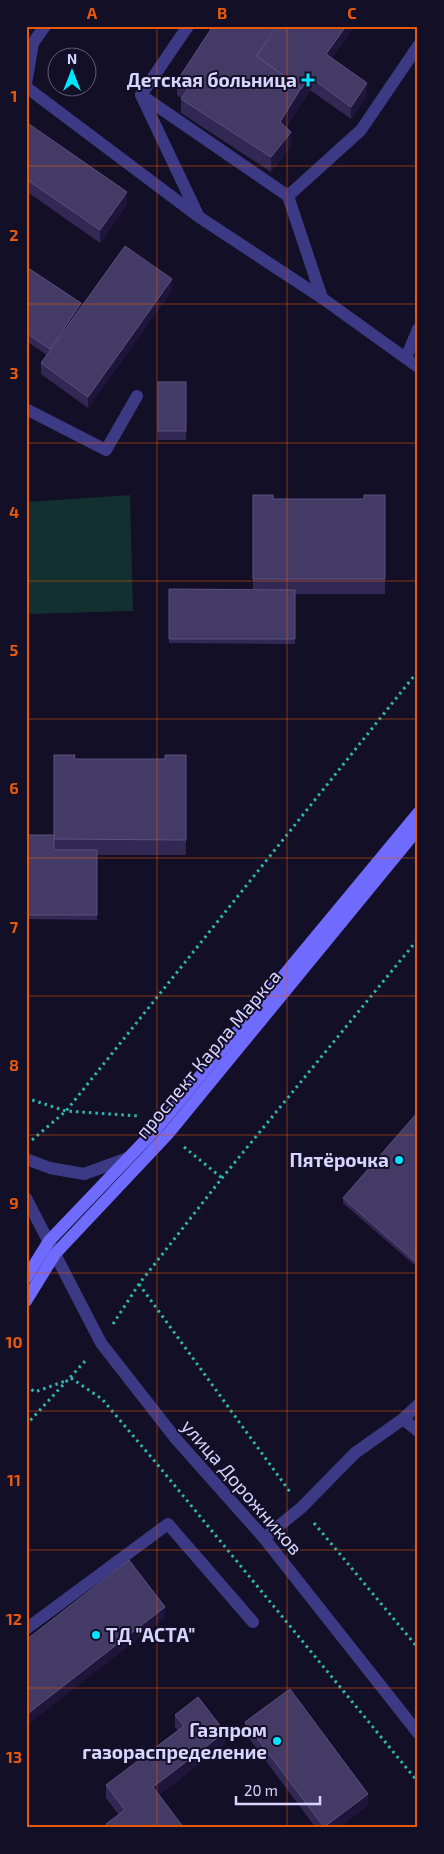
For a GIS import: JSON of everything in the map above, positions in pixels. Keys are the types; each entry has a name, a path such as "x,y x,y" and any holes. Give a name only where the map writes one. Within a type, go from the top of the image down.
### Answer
{"main road":[{"path":"26,1278 49,1242 158,1127 418,813"},
{"name":"проспект Карла Маркса","path":"26,1301 56,1254 168,1134 418,829"}],"street":[{"path":"45,26 33,43 26,86 199,217 322,298 418,367"},
{"path":"141,95 188,26"},
{"path":"288,196 361,130 418,46"},
{"path":"141,95 199,217"},
{"path":"141,95 288,196 322,298"},
{"path":"406,358 418,329"},
{"path":"26,409 106,450 137,396"},
{"path":"26,1159 50,1168 84,1174 128,1158"},
{"name":"улица Дорожников","path":"26,1198 101,1343 176,1438 264,1538 418,1733"},
{"path":"264,1538 301,1508 355,1453 403,1419 418,1405"},
{"path":"403,1419 418,1431"},
{"path":"26,1629 168,1524 253,1622"}],"path":[{"path":"26,1146 66,1110 418,672"},
{"path":"418,939 222,1178 139,1284 301,1508 418,1648"},
{"path":"26,1098 66,1110"},
{"path":"26,1386 35,1392 71,1378"},
{"path":"26,1425 71,1378"},
{"path":"71,1378 102,1399 418,1782"}],"green space":[{"path":"130,495 133,611 28,614 26,608 26,505 28,502"}],"building":[{"path":"213,26 276,26 256,56 301,88 280,122 291,132 271,157 181,99 188,89 177,81"},
{"name":"Детская больница","path":"278,26 346,26 326,54 367,83 351,107 310,77 301,89 257,56"},
{"path":"26,122 127,192 100,230 26,179"},
{"path":"125,246 172,279 88,397 41,363"},
{"path":"28,268 81,303 50,349 26,333 26,270"},
{"path":"158,382 186,382 186,431 158,431"},
{"path":"253,495 273,495 273,499 364,499 364,495 385,495 385,579 253,579"},
{"path":"169,589 295,590 295,639 169,639"},
{"path":"54,755 75,755 74,759 165,759 165,755 186,755 186,840 54,839"},
{"path":"26,835 54,835 54,850 97,850 97,915 26,915"},
{"name":"Пятёрочка","path":"418,1112 418,1264 343,1198"},
{"name":"ТД \"АСТА\"","path":"129,1560 165,1607 26,1715 26,1640"},
{"path":"290,1689 368,1794 324,1827 245,1722"},
{"path":"198,1697 225,1732 153,1787 184,1828 109,1828 106,1824 125,1810 106,1785 184,1726 175,1715"}],"place":[{"name":"Детская больница","path":"308,80"},
{"name":"Пятёрочка","path":"399,1160"},
{"name":"ТД \"АСТА\"","path":"96,1635"},
{"name":"Газпром газораспределение","path":"277,1741"}]}
